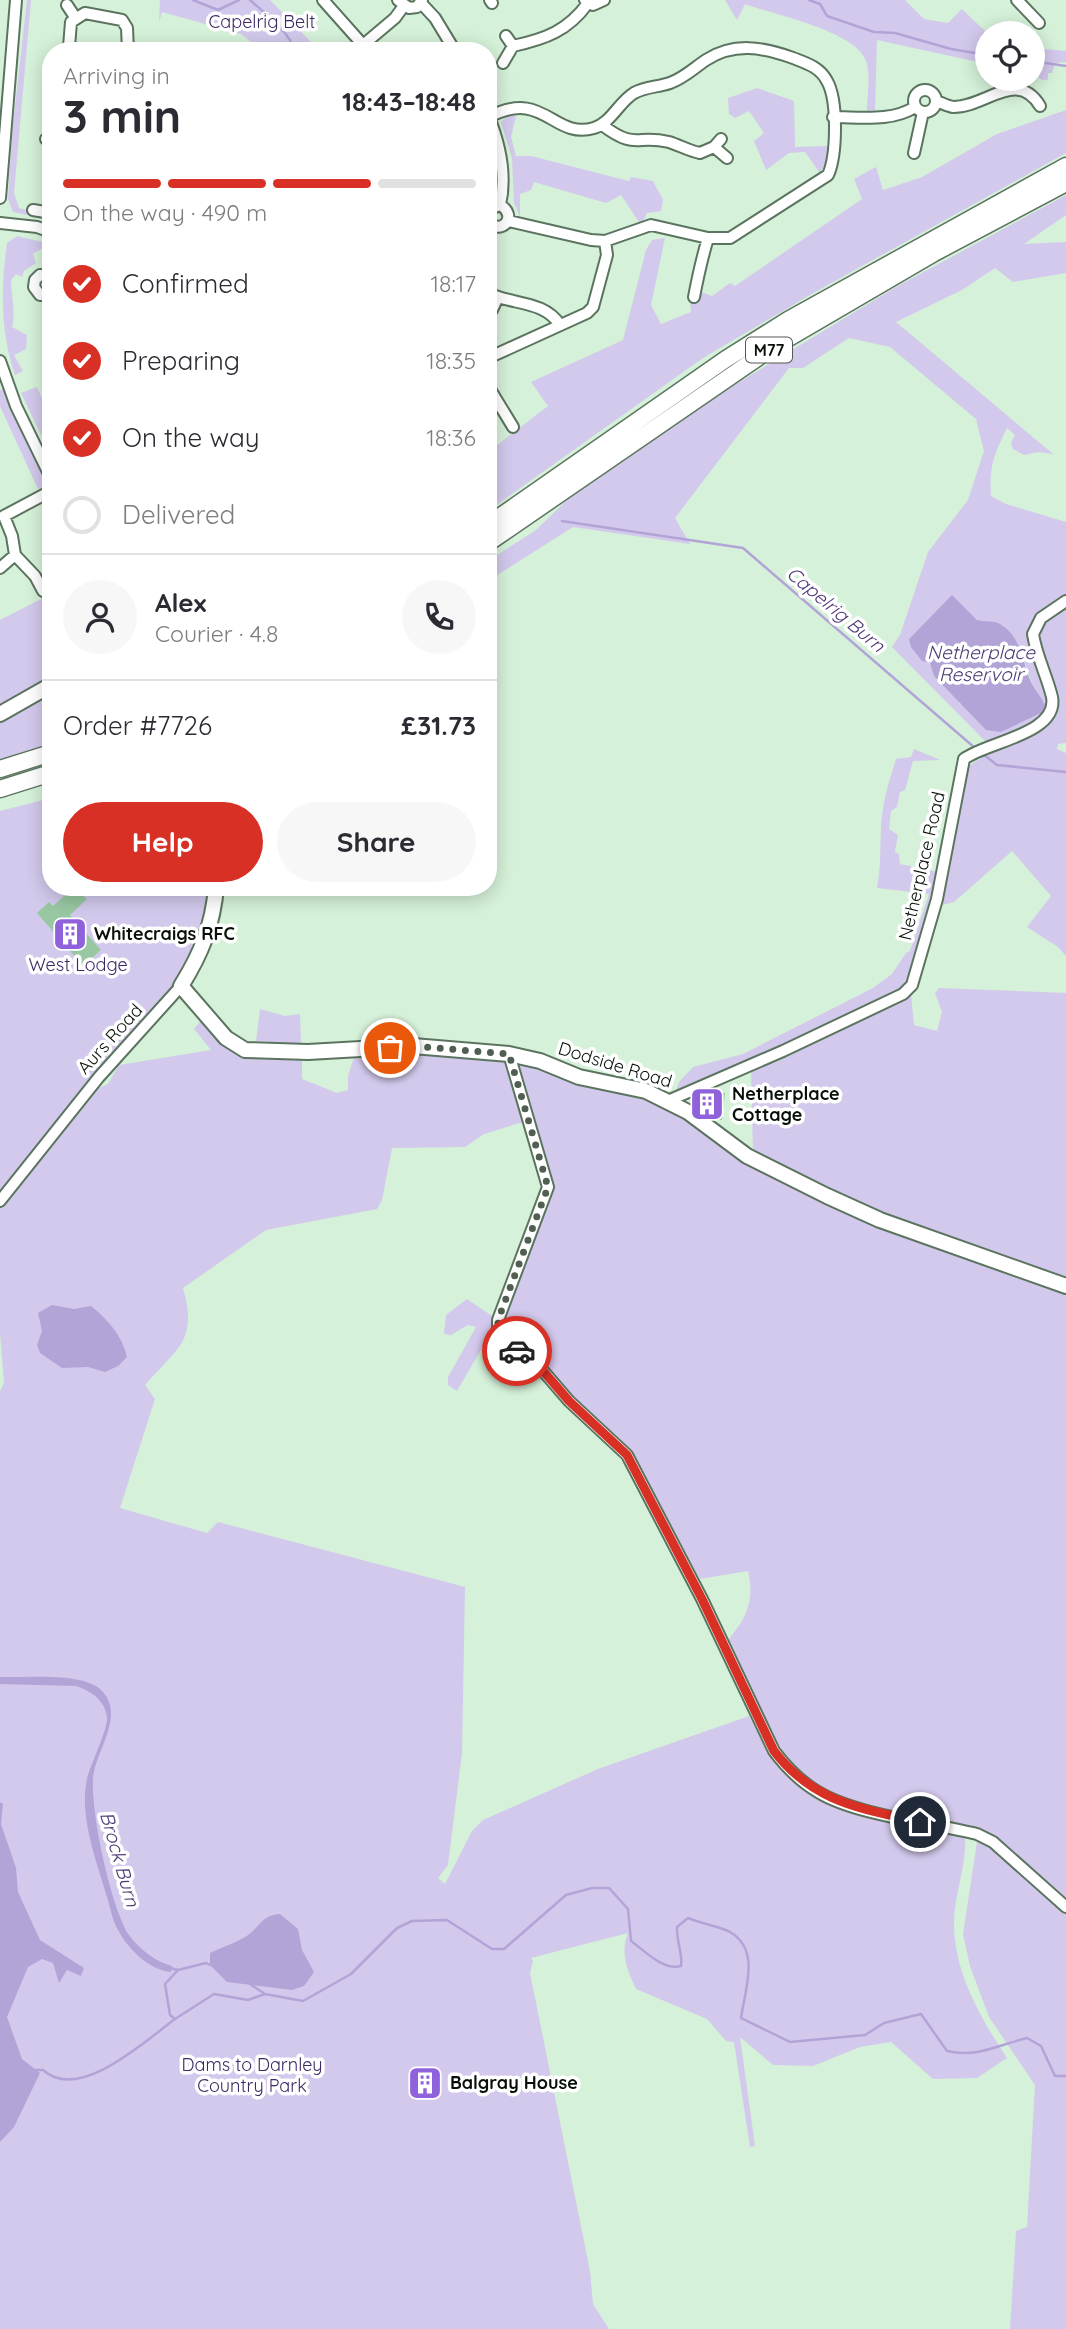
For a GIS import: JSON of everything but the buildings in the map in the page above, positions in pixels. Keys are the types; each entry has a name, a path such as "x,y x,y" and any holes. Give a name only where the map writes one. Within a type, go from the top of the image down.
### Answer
{"highway":[{"name":"M77","path":"497,519 726,359 788,320 1066,166"},
{"name":"M77","path":"497,537 773,347 913,265 1066,183"},
{"path":"0,769 42,756"},
{"path":"0,789 42,777"}],"main road":[{"path":"0,714 42,690"},
{"name":"Aurs Road","path":"181,986 204,945 214,912 215,896"},
{"name":"Dodside Road","path":"181,986 226,1038 245,1050 320,1051 412,1046 509,1054 540,1061 579,1077 622,1085 670,1100 747,1156 827,1196 880,1220 1066,1286"}],"street":[{"path":"0,198 4,91 16,0"},
{"path":"323,0 358,42"},
{"path":"503,63 513,46 556,33 575,20 586,2 597,5 604,0"},
{"path":"1021,1 1037,21"},
{"path":"369,42 395,18 401,3 412,8 421,2 435,18 450,42"},
{"path":"67,5 75,17"},
{"path":"69,42 69,29 75,17 85,13 122,20 127,28 128,42"},
{"path":"506,36 513,46"},
{"path":"497,113 509,108 524,107 541,112 559,124 577,129 593,129 602,125 632,94 670,83 715,55 741,48 760,48 814,66 830,86 835,151 828,175 739,235 721,239 651,225 605,241 578,238 509,221"},
{"path":"914,153 919,110 915,96 920,91 931,92 936,101 950,107 1012,89 1029,92 1040,106"},
{"path":"833,117 892,116 919,110 932,111 936,101"},
{"path":"602,125 620,139 633,142 669,142 700,153 717,143 727,158"},
{"path":"497,143 504,182 500,205"},
{"path":"500,205 507,209 509,221"},
{"path":"33,211 42,212"},
{"path":"497,227 501,228 509,221"},
{"path":"0,223 42,229"},
{"path":"699,291 698,269 708,237"},
{"path":"497,354 587,313 593,307 607,255 605,241"},
{"path":"42,275 35,280 34,287 42,295"},
{"path":"497,296 544,309 553,315 560,325"},
{"path":"0,361 16,406 42,459"},
{"path":"497,400 513,427"},
{"path":"42,495 2,512 12,536 15,555 35,576 42,589"},
{"path":"0,568 15,555"},
{"name":"Netherplace Road","path":"670,1100 903,994 912,985 937,899 964,759 975,751 1033,729 1048,718 1052,710 1052,698 1032,634 1041,618 1066,601"},
{"name":"Aurs Road","path":"0,1201 99,1077 181,986"},
{"path":"509,1054 548,1187 498,1320 498,1333 502,1341 538,1365 569,1401 627,1455 702,1599 774,1751 786,1766 818,1793 849,1805 985,1838 1066,1907"}],"green space":[{"path":"27,0 31,0 14,193 19,208 42,214 42,218 13,212 8,199 12,133"},
{"name":"Capelrig Belt","path":"160,0 270,0 311,42 251,42 241,34 162,12 159,22"},
{"path":"725,0 905,0 924,19 948,23 962,9 975,21 975,61 877,40 875,110 867,111 866,61 859,50 847,41 813,25 745,4 737,20"},
{"path":"1045,49 1066,51 1066,62 1055,63 1052,73 1048,73 1048,80 1045,80"},
{"path":"757,88 794,101 795,147 828,146 827,160 820,173 805,152 789,153 766,170 754,141 764,133 749,111 735,118 729,114 728,98"},
{"path":"1066,110 1066,153 815,292 703,358 497,505 497,445 548,406 531,382 623,340 646,250 652,240 665,238 651,305 661,324 691,312 690,301 696,303 701,292 712,296 730,283 735,286 862,199 854,179 876,167 883,190 922,177 997,134"},
{"path":"509,115 516,116 511,137 516,156 531,156 629,181 631,177 653,181 663,200 661,211 647,213 643,221 639,222 621,195 606,203 534,182 531,190 520,194 520,217 514,203 512,158 501,122"},
{"path":"1066,195 1066,215 1024,244 1066,242 1066,273 1013,282 995,268 962,290 896,322 1053,454 1038,452 1024,455 1013,449 1011,443 1015,435 1007,428 993,461 991,496 1006,504 1066,522 1066,743 1058,744 1057,749 1066,753 1066,956 1058,947 1027,927 1051,896 1012,851 954,902 938,906 967,767 992,751 892,647 900,635 928,552 968,500 984,451 976,419 890,347 849,338 803,368 789,368 675,518 690,544 573,527 497,575 497,555 536,530 566,501 723,392 896,287","holes":["952,596 977,620 1012,637 1018,644 1038,693 960,704 955,695 934,676 933,668 909,639"]},
{"path":"17,236 42,242 42,248 33,254 36,263 24,271 22,277 16,274 11,280 12,327 27,335 26,349 14,355 23,371 15,375 4,326 3,293 7,243"},
{"path":"37,387 42,398 42,435 41,435 21,393"},
{"path":"3,389 42,472 42,488 38,489 0,406 0,390"},
{"path":"42,599 42,682 0,706 0,620"},
{"path":"42,698 42,747 0,760 0,721"},
{"path":"914,749 940,760 913,761 905,790 900,792 897,807 891,811 889,829 898,835 895,852 899,854 900,864 937,872 908,981 898,990 776,1050 675,1094 679,1082 693,1067 743,1054 873,988 892,974 910,951 929,894 877,888 882,819 888,784 896,759 911,757"},
{"name":"West Lodge","path":"42,800 42,896 214,896 193,967 0,1201 0,811"},
{"path":"939,988 1066,993 1066,1279 870,1208 753,1154 751,1070 779,1061 911,994 914,1025 937,1031 942,1012 935,993"},
{"path":"260,1009 285,1016 300,1014 301,1044 256,1041"},
{"name":"Dams to Darnley Country Park","path":"202,1019 224,1045 240,1055 302,1058 302,1079 337,1093 348,1090 348,1076 354,1057 401,1053 503,1059 523,1122 484,1134 465,1147 392,1148 382,1200 377,1209 266,1230 183,1288 188,1320 186,1332 175,1352 145,1385 155,1399 120,1508 207,1533 218,1522 465,1587 462,1753 448,1865 438,1878 445,1884 472,1831 483,1820 598,1769 749,1716 770,1757 809,1793 841,1809 965,1835 954,1920 958,1957 978,2010 1007,2058 977,2078 933,2079 891,2042 860,2047 813,2066 773,2065 740,2037 755,2146 750,2147 734,2042 726,2041 707,2019 636,1989 626,1961 628,1933 531,1958 533,1961 530,1973 590,2271 593,2304 609,2329 0,2329 0,1391 4,1383 0,1333 0,1209 99,1088 108,1084 119,1065 211,1050 194,1029"},
{"path":"522,1062 577,1084 635,1090 673,1107 751,1163 1066,1291 1066,1902 1012,1853 937,1821 836,1796 794,1767 773,1737 727,1641 747,1609 750,1592 748,1571 700,1579 627,1447 505,1338 501,1322 553,1189 516,1071"},
{"path":"467,1299 495,1318 489,1336 457,1391 448,1385 448,1377 476,1327 468,1325 451,1335 444,1334 446,1315"},
{"path":"977,1842 987,1843 1066,1903 1066,2329 1010,2329 1016,2231 1027,2227 1035,2085 989,2017 970,1966 963,1934"}],"water":[{"name":"Netherplace Reservoir","path":"952,595 977,620 1003,626 1015,638 1032,684 1045,705 1043,712 1001,732 986,730 934,676 930,663 922,661 911,647 909,639"},
{"path":"52,1305 74,1309 91,1306 113,1329 122,1342 127,1357 118,1366 105,1372 88,1367 62,1368 40,1353 37,1345 42,1331 38,1313"},
{"path":"0,1677 80,1680 100,1689 108,1699 110,1722 95,1769 93,1795 109,1883 129,1935 148,1954 172,1966 171,1972 147,1963 122,1937 113,1917 90,1838 85,1793 87,1779 107,1723 104,1707 92,1694 76,1686 0,1684"},
{"path":"0,1802 3,1804 1,1824 16,1868 18,1892 40,1940 84,1968 81,1976 67,1970 59,1983 53,1963 42,1959 28,1967 7,2017 22,2059 40,2073 14,2127 0,2142"},
{"path":"280,1914 298,1929 302,1950 314,1972 304,1986 292,1990 227,1982 210,1965 210,1953 248,1935 267,1917"}],"waterway":[{"name":"Capelrig Burn","path":"193,0 218,10 239,0"},
{"name":"Capelrig Burn","path":"250,0 283,31 290,42"},
{"path":"809,0 820,4 827,16 874,32 895,33 975,53"},
{"path":"1045,63 1066,66"},
{"name":"Capelrig Burn","path":"562,521 743,548 975,748"},
{"name":"Capelrig Burn","path":"983,754 997,765 1066,772"},
{"name":"Brock Burn","path":"170,1968 178,1970 165,1984 170,2015 175,2019 214,1994 248,2000 265,1994 303,2001 351,1974 397,1928 412,1921 447,1920 492,1949 504,1949 566,1895 592,1888 609,1888 628,1909 631,1941 668,1966 681,1966 677,1927 688,1918 726,1930 740,1940 748,1959 749,1971 741,2018 790,2042 865,2035 884,2023 921,2014 947,2051 978,2052 1027,2038 1041,2046 1055,2076 1066,2076"},
{"path":"178,1970 206,1963 210,1965"},
{"path":"250,1984 265,1994"},
{"name":"Brock Burn","path":"36,2070 43,2070 58,2078 75,2079 93,2074 130,2054 175,2019"}],"way so far":[{"path":"390,1048 412,1046 509,1054 548,1187 498,1320 498,1333 502,1341 517,1351"}],"place":[{"name":"Whitecraigs RFC","path":"70,934"},
{"name":"Netherplace Cottage","path":"707,1104"},
{"name":"Balgray House","path":"425,2083"}],"route":[{"path":"517,1351 538,1365 569,1401 627,1455 702,1599 774,1751 786,1766 818,1793 849,1805 920,1822"}]}
